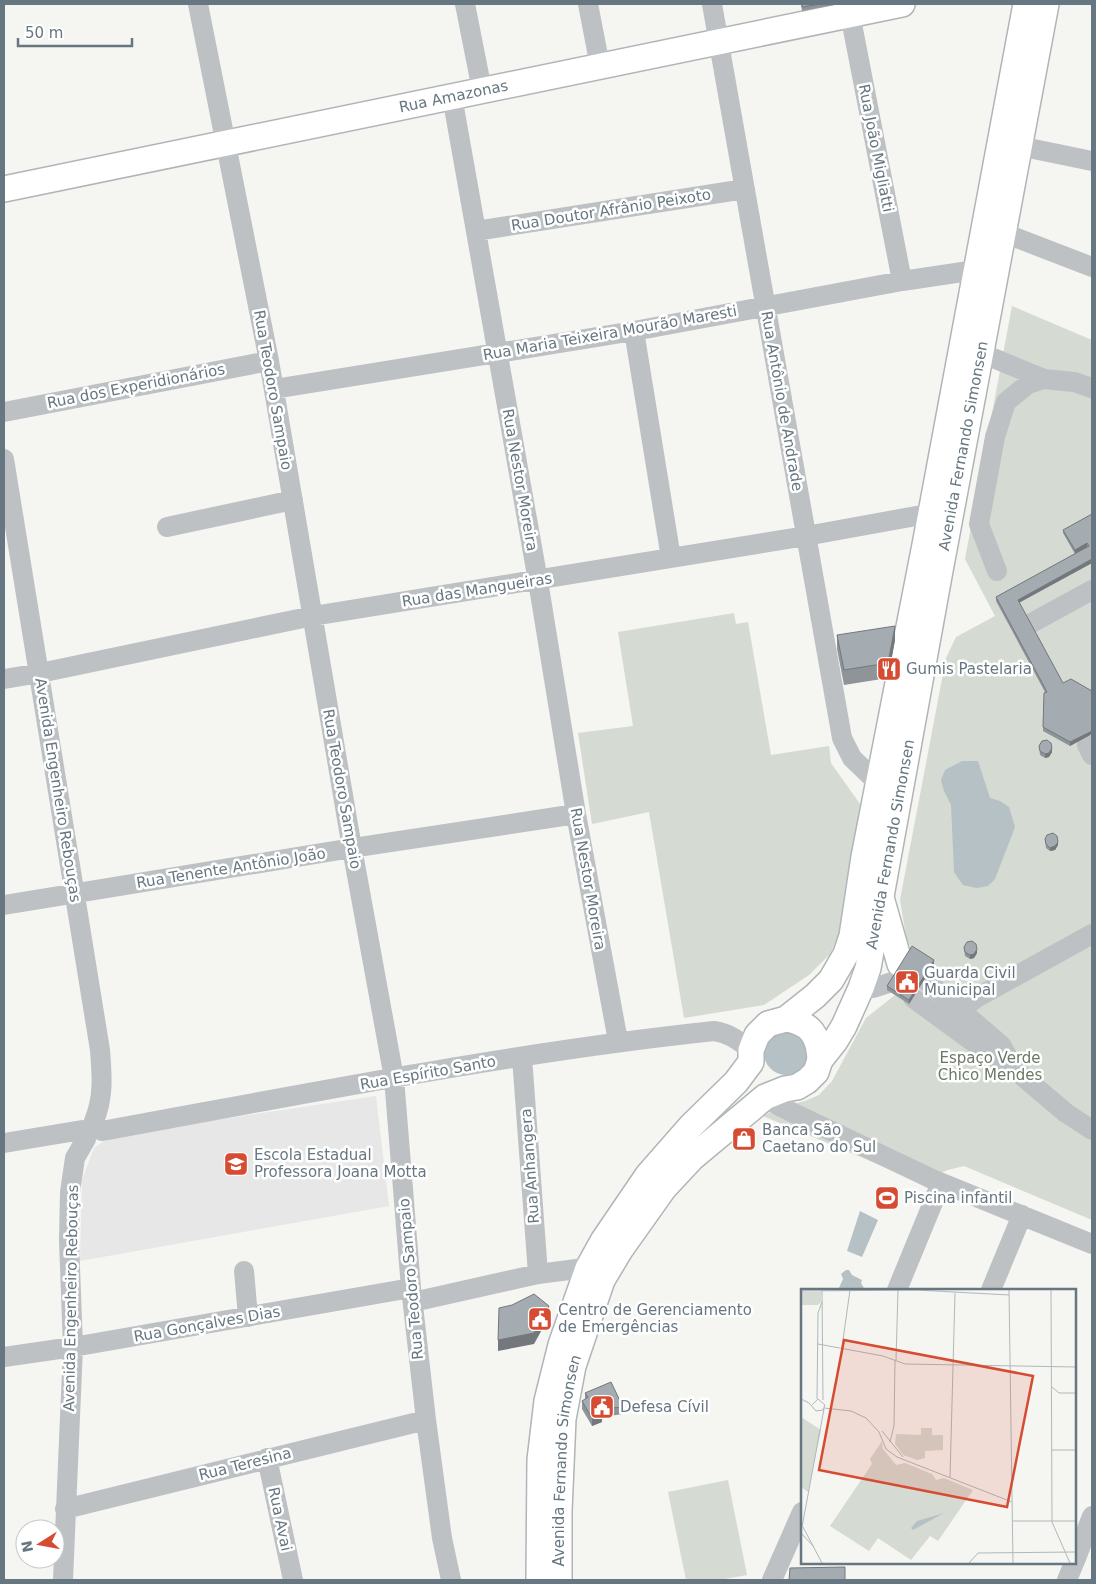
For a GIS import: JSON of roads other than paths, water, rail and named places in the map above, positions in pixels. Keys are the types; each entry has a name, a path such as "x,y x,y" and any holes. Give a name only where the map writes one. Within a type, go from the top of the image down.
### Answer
{"main road":[{"name":"Rua Amazonas","path":"4,189 902,4"},
{"name":"Avenida Fernando Simonsen","path":"540,1580 540,1460 547,1401 561,1345 600,1266 620,1250 664,1188 692,1158 775,1093 797,1087 816,1072 820,1060 835,1041 861,988 872,953 941,512 976,270 1026,4"},
{"name":"Avenida Fernando Simonsen","path":"559,1580 559,1511 563,1419 573,1366 599,1289 603,1241 648,1175 691,1126 736,1082 751,1056 757,1035 768,1024 786,1019 815,996 830,980 846,954 852,936 864,857 879,784 941,512 981,354 1046,4"},
{"path":"881,898 898,970"},
{"path":"786,1019 798,1021 811,1030 819,1045 820,1060"},
{"path":"751,1056 763,1080 773,1086 775,1093"}],"street":[{"name":"Rua Teodoro Sampaio","path":"198,4 274,388 352,848 394,1078 412,1295 426,1420 442,1538 451,1580"},
{"path":"464,4 482,90"},
{"path":"588,4 600,66"},
{"name":"Rua Antônio de Andrade","path":"712,4 842,738 852,758 879,784"},
{"name":"Rua João Migliatti","path":"850,14 902,281"},
{"name":"Rua Nestor Moreira","path":"452,96 538,580 576,814 618,1041"},
{"path":"1019,146 1092,161"},
{"name":"Rua Doutor Afrânio Peixoto","path":"476,231 746,189"},
{"path":"1004,232 1092,267"},
{"name":"Rua Maria Teixeira Mourão Maresti","path":"274,388 634,331 902,281 976,270"},
{"path":"634,331 671,558"},
{"path":"981,354 1044,379 1074,382 1092,388"},
{"name":"Rua dos Experidionários","path":"4,412 269,361"},
{"path":"997,571 979,524 995,437 1006,402 1028,384 1044,379"},
{"name":"Avenida Engenheiro Rebouças","path":"4,460 100,1050 102,1078 102,1094 91,1130 75,1158 70,1192 68,1241 73,1347 63,1580"},
{"path":"167,527 293,500"},
{"name":"Rua das Mangueiras","path":"4,679 313,616 806,536 941,512"},
{"path":"1026,626 1092,590"},
{"name":"Rua Tenente Antônio João","path":"4,905 352,848 576,814"},
{"path":"913,998 952,1010 1092,934"},
{"path":"861,988 873,988 898,970"},
{"path":"924,979 1006,1066 1015,1070 1066,1113 1092,1130"},
{"name":"Rua Espírito Santo","path":"4,1143 618,1041 714,1031 734,1037 751,1056"},
{"name":"Rua Anhangera","path":"522,1057 538,1274"},
{"path":"775,1093 790,1111 941,1183 1092,1244"},
{"path":"897,1289 941,1183"},
{"path":"991,1289 1022,1215"},
{"name":"Rua Gonçalves Dias","path":"4,1357 248,1317 412,1295 538,1274 600,1266"},
{"path":"244,1271 248,1317"},
{"name":"Rua Teresina","path":"65,1510 426,1420"},
{"name":"Rua Avai","path":"268,1458 293,1580"},
{"path":"772,1580 801,1514"},
{"path":"1076,1557 1092,1516"},
{"path":"1067,1580 1073,1564"}],"place":[{"name":"Gumis Pastelaria","path":"889,669"},
{"name":"Guarda Civil Municipal","path":"907,982"},
{"name":"Banca São Caetano do Sul","path":"744,1139"},
{"name":"Escola Estadual Professora Joana Motta","path":"236,1164"},
{"name":"Piscina infantil","path":"887,1198"},
{"name":"Centro de Gerenciamento de Emergências","path":"540,1319"},
{"name":"Defesa Cívil","path":"602,1407"}],"park label":[{"name":"Espaço Verde Chico Mendes","path":"990,1066"}]}
